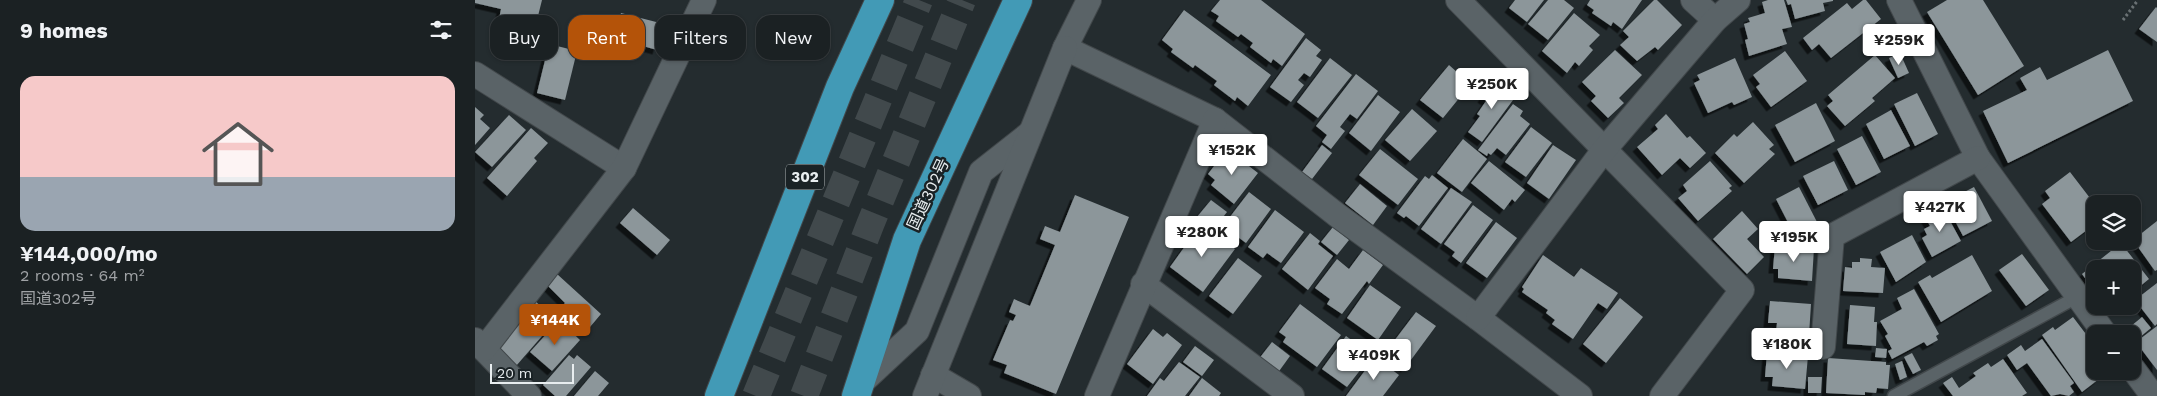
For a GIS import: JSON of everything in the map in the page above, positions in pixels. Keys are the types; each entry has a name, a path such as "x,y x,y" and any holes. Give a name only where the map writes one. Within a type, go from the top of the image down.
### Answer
{"highway":[{"name":"302","path":"719,396 840,87 880,0"},
{"name":"国道302号","path":"857,390 907,240 1018,0"}],"street":[{"path":"529,396 479,344 624,168 704,0"},
{"path":"969,396 929,386 1065,48 1089,0"},
{"path":"1458,0 1741,290 1662,396"},
{"path":"1693,0 1715,20"},
{"path":"1479,318 1604,150 1715,20 1738,0"},
{"path":"1899,0 1978,158 2098,325"},
{"path":"1065,48 1215,120 1337,215 1479,318 1580,396"},
{"path":"475,74 624,168"},
{"path":"1097,396 1143,284 1215,120"},
{"path":"857,390 917,331 981,172 1031,133"},
{"path":"1823,347 1832,236 1978,158"},
{"path":"1143,284 1292,396"},
{"path":"2141,378 2156,396"}],"lane":[{"path":"1894,396 2077,297"}],"path":[{"path":"2123,20 2137,0"}],"building":[{"path":"475,0 542,0 538,15 500,15 501,9 475,3"},
{"path":"1220,0 1261,0 1305,34 1282,66 1273,59 1271,63 1250,47 1253,43 1241,34 1238,37 1216,21 1219,16 1211,11"},
{"path":"1515,0 1544,0 1527,22 1509,8"},
{"path":"1548,0 1564,0 1574,8 1548,40 1528,24"},
{"path":"1590,0 1642,0 1622,29 1613,22 1611,26 1592,13 1594,10 1587,5"},
{"path":"1654,0 1657,0 1682,25 1658,50 1655,47 1637,61 1620,45 1629,37 1623,31"},
{"path":"1784,0 1792,27 1782,29 1787,44 1749,56 1745,40 1748,39 1744,24 1750,22 1748,18 1765,13 1762,2"},
{"path":"1786,0 1833,1 1823,3 1825,11 1795,19 1791,4 1788,5"},
{"path":"1863,0 1866,0 1881,19 1831,58 1819,44 1812,50 1803,38 1847,3 1852,9"},
{"path":"1947,0 1983,0 2024,66 1978,95 1927,12"},
{"path":"2157,8 2157,42 2139,29"},
{"path":"1184,10 1271,75 1248,106 1237,97 1235,101 1214,85 1217,81 1195,65 1193,68 1171,52 1173,49 1162,40"},
{"path":"1574,13 1600,35 1589,46 1593,50 1579,66 1575,62 1567,73 1542,51"},
{"path":"645,19 655,22 655,49 645,47"},
{"path":"1306,38 1321,50 1316,56 1322,60 1310,77 1304,73 1298,80 1304,85 1291,102 1270,87"},
{"path":"558,46 568,49 568,60 575,60 565,100 537,93 545,60 558,60"},
{"path":"1615,50 1642,75 1619,98 1624,103 1608,118 1591,101 1596,96 1582,82"},
{"path":"2108,50 2133,101 2008,163 1983,111 2027,90 2020,78 2040,67 2047,80"},
{"path":"1785,51 1807,81 1771,107 1756,87 1760,84 1753,75"},
{"path":"1900,53 1909,73 1898,78 1889,58"},
{"path":"1875,55 1895,78 1872,98 1875,101 1845,126 1827,106 1833,101 1828,95"},
{"path":"1330,58 1352,75 1318,118 1297,102"},
{"path":"1735,58 1752,97 1734,105 1732,102 1708,113 1694,83 1700,80 1697,75"},
{"path":"1449,65 1458,73 1456,75 1469,86 1443,118 1420,100"},
{"path":"1356,74 1378,91 1357,119 1350,114 1340,127 1345,131 1331,149 1322,142 1327,135 1316,126"},
{"path":"1495,81 1516,96 1482,142 1468,132 1480,116 1477,114 1486,101 1482,98"},
{"path":"1917,93 1938,134 1915,146 1894,104"},
{"path":"1378,95 1400,112 1371,151 1349,133"},
{"path":"1816,103 1835,141 1795,162 1775,125"},
{"path":"1513,104 1523,111 1520,116 1530,124 1506,155 1497,148 1491,155 1488,153 1487,156 1478,150"},
{"path":"475,107 484,115 480,119 490,128 475,145"},
{"path":"1412,109 1437,131 1410,161 1385,140"},
{"path":"1891,110 1910,146 1884,159 1866,124"},
{"path":"1666,114 1687,138 1690,136 1706,153 1690,168 1680,158 1662,175 1637,147 1658,129 1655,125"},
{"path":"509,115 526,130 492,167 475,152"},
{"path":"1753,122 1774,145 1769,149 1775,154 1744,183 1715,153 1734,134 1737,137"},
{"path":"1531,127 1552,143 1526,177 1505,162"},
{"path":"531,128 548,143 534,158 537,161 507,196 487,178"},
{"path":"1862,136 1881,172 1856,185 1837,149"},
{"path":"1463,139 1487,159 1462,192 1437,173"},
{"path":"1322,145 1332,153 1312,179 1302,172"},
{"path":"1553,145 1576,160 1549,199 1527,183"},
{"path":"1227,149 1258,173 1234,204 1211,185 1215,180 1208,174"},
{"path":"1380,149 1418,179 1398,205 1359,175"},
{"path":"1489,161 1525,190 1515,202 1512,199 1504,210 1471,183"},
{"path":"1710,161 1732,186 1729,188 1732,191 1698,221 1678,198 1687,191 1683,185"},
{"path":"1834,161 1848,190 1818,205 1803,176"},
{"path":"2070,172 2088,195 2086,195 2086,231 2071,242 2042,204 2050,198 2045,191"},
{"path":"1432,175 1448,188 1419,226 1406,216 1404,218 1397,213 1425,176 1429,179"},
{"path":"1360,184 1387,206 1373,225 1345,203"},
{"path":"1799,187 1817,222 1794,234 1776,199"},
{"path":"1974,187 1992,221 1963,236 1945,202"},
{"path":"1451,188 1472,202 1441,244 1421,229"},
{"path":"1249,192 1271,209 1246,243 1223,226"},
{"path":"1075,195 1129,217 1056,394 1004,373 1007,365 993,360 1010,320 1013,321 1016,315 1009,312 1014,299 1030,306 1055,245 1040,239 1045,226 1060,232"},
{"path":"1211,200 1227,212 1213,230 1197,217"},
{"path":"1473,205 1493,220 1461,263 1452,256 1455,252 1444,244"},
{"path":"633,208 670,240 657,255 620,223"},
{"path":"1943,208 1961,241 1932,257 1922,238 1927,235 1924,229 1930,226 1925,217"},
{"path":"1275,210 1304,232 1281,263 1267,253 1263,258 1248,247"},
{"path":"1742,211 1758,229 1747,239 1764,257 1747,274 1713,239"},
{"path":"2157,221 2157,270 2155,271 2140,250 2141,234"},
{"path":"1496,222 1517,238 1487,278 1466,263"},
{"path":"1201,224 1235,249 1203,292 1170,267"},
{"path":"1333,227 1349,240 1337,255 1321,242"},
{"path":"1310,233 1320,241 1318,244 1333,256 1308,290 1282,269"},
{"path":"1912,235 1926,262 1896,282 1880,252"},
{"path":"1775,246 1814,248 1812,281 1778,278 1778,269 1773,269"},
{"path":"1363,250 1383,265 1369,284 1367,281 1342,314 1327,304 1330,299 1315,288 1337,259 1349,269"},
{"path":"2112,250 2126,250 2134,260 2100,260"},
{"path":"2022,254 2049,290 2026,306 1999,270"},
{"path":"1543,255 1574,277 1581,268 1618,293 1607,309 1598,303 1573,339 1552,324 1555,320 1546,313 1548,310 1522,292 1524,289 1522,287"},
{"path":"1972,255 1992,291 1941,322 1918,282 1930,275 1932,278"},
{"path":"1238,258 1262,276 1233,314 1209,296"},
{"path":"1860,258 1872,259 1871,267 1885,268 1883,293 1843,291 1845,267 1852,268 1852,262 1860,262"},
{"path":"2141,269 2149,279 2141,286"},
{"path":"2086,271 2086,280 2082,274"},
{"path":"557,274 601,314 590,327 582,319 579,322 564,309 566,308 563,305 565,303 547,285"},
{"path":"2157,283 2157,324 2155,326 2141,308 2141,295"},
{"path":"1370,285 1401,307 1378,340 1347,318"},
{"path":"1914,289 1939,334 1936,336 1938,340 1927,346 1924,342 1892,359 1888,351 1892,349 1885,336 1888,334 1880,321 1902,309 1897,298"},
{"path":"1620,298 1643,317 1606,363 1583,344"},
{"path":"534,300 556,320 516,366 497,349"},
{"path":"1770,301 1811,304 1809,335 1776,332 1777,323 1768,323"},
{"path":"1300,304 1341,335 1317,367 1283,342 1286,337 1279,332"},
{"path":"1850,305 1875,307 1874,322 1877,322 1876,346 1847,344"},
{"path":"1416,312 1436,326 1405,368 1385,353"},
{"path":"2073,317 2086,334 2086,380 2098,380 2082,392 2042,335 2053,327 2055,330"},
{"path":"2142,317 2151,328 2141,336 2141,325 2132,325"},
{"path":"559,320 580,340 552,371 530,352"},
{"path":"2157,326 2157,370 2141,349 2141,338"},
{"path":"1153,329 1163,337 1167,333 1182,345 1153,384 1127,364"},
{"path":"1346,336 1372,355 1347,387 1322,369"},
{"path":"2042,339 2074,383 2070,386 2074,392 2069,396 2060,394 2051,396 2027,363 2017,370 2007,355 2021,345 2025,351"},
{"path":"1272,342 1290,356 1277,374 1258,360"},
{"path":"1195,346 1214,360 1202,376 1183,362"},
{"path":"1876,348 1887,349 1886,358 1875,357"},
{"path":"1767,353 1808,356 1805,389 1772,386 1773,377 1765,377"},
{"path":"1912,353 1921,370 1913,374 1904,357"},
{"path":"569,355 574,359 577,355 591,367 566,396 555,396 543,385"},
{"path":"1375,357 1399,375 1383,396 1346,396"},
{"path":"1828,358 1886,362 1886,365 1890,365 1888,389 1877,388 1876,393 1865,392 1865,395 1826,393"},
{"path":"2003,359 2027,393 2022,396 1953,396 1943,383 1952,377 1959,388 1976,376 1973,373 1988,363 1991,367"},
{"path":"1902,361 1907,377 1900,380 1895,364"},
{"path":"1179,362 1200,377 1185,396 1147,396 1160,378 1164,381"},
{"path":"595,371 609,383 598,396 574,396"},
{"path":"1808,377 1822,377 1821,393 1808,393"},
{"path":"1202,378 1221,393 1219,396 1189,396"}],"tunnel":[{"path":"756,396 919,0"},
{"path":"804,396 870,225 962,0"}]}
